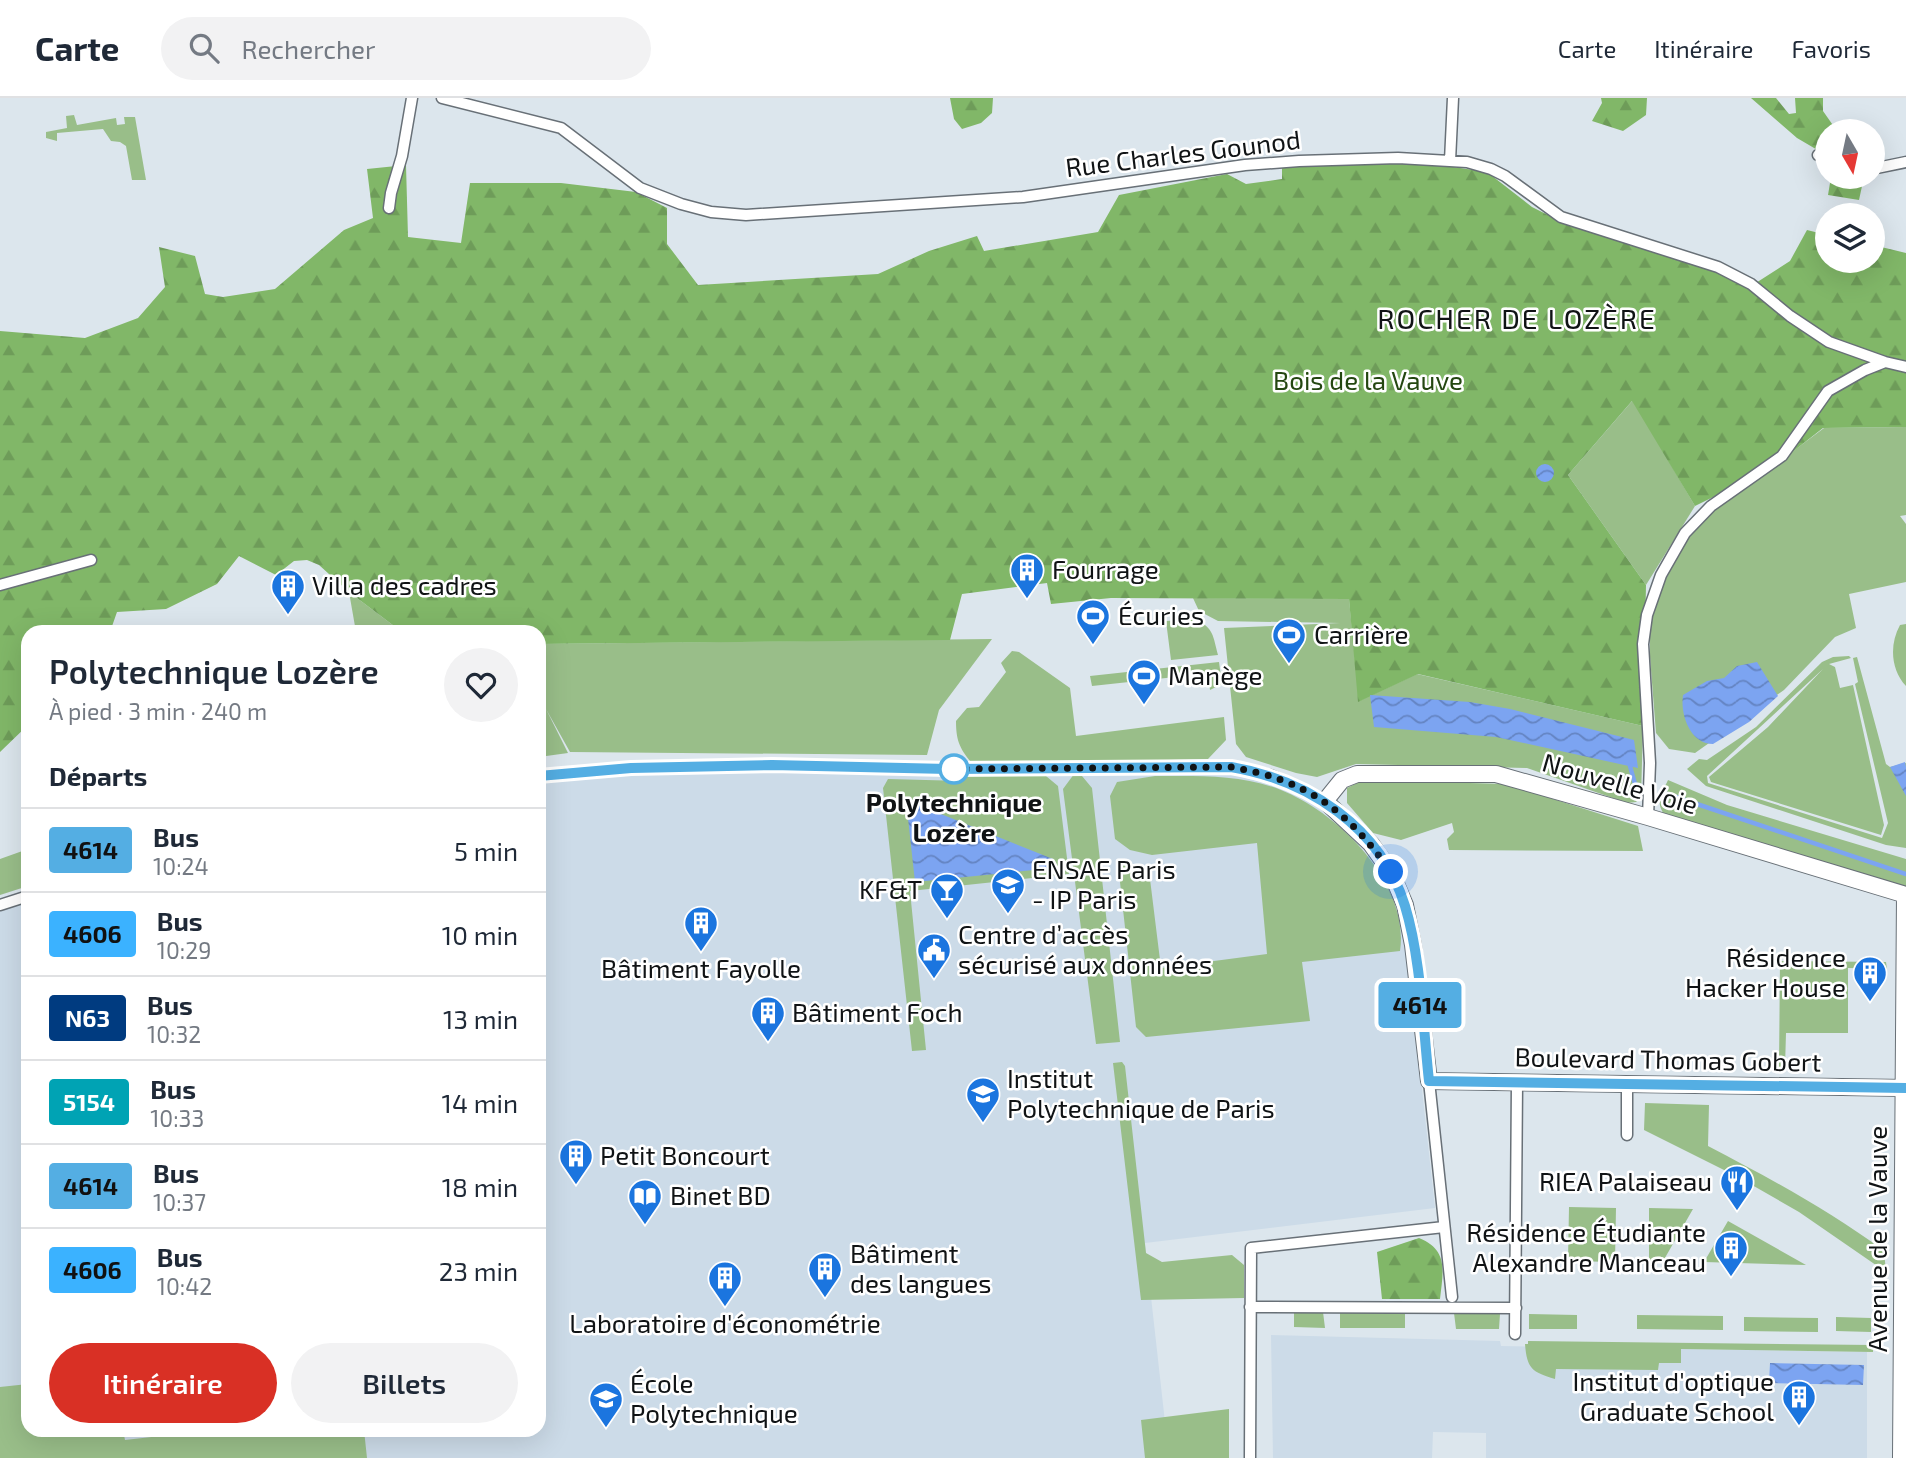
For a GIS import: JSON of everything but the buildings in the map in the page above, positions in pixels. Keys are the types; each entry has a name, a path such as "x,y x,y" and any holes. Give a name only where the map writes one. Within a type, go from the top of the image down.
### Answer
{"street":[{"path":"389,208 412,98"},
{"name":"Rue Charles Gounod","path":"442,98 561,128 640,188 711,212 746,215 1023,197 1272,163 1398,158 1467,162 1491,169 1561,217 1718,267 1751,284 1790,316 1829,342 1906,367"},
{"path":"1450,160 1453,98"},
{"path":"1885,166 1906,162"},
{"path":"1648,817 1650,763 1643,644 1647,615 1661,575 1685,533 1711,506 1782,456 1828,391 1885,362"},
{"path":"0,585 91,560"},
{"path":"546,775 631,768 772,765 948,769 1231,767 1270,775 1325,801 1371,844 1391,872 1405,905 1413,945 1452,1297"},
{"name":"Nouvelle Voie","path":"1325,801 1342,780 1357,774 1496,774 1905,895"},
{"name":"Avenue de la Vauve","path":"1901,1458 1905,895"},
{"path":"0,905 21,898"},
{"name":"Boulevard Thomas Gobert","path":"1429,1081 1905,1088"},
{"path":"1515,1334 1517,1083"},
{"path":"1627,1084 1627,1135"},
{"path":"1250,1458 1251,1248 1444,1227"},
{"path":"1251,1307 1516,1308"}],"shaded area":[{"name":"Institut Polytechnique de Paris","path":"761,770 1060,776 1230,774 1281,787 1304,798 1349,832 1377,865 1400,911 1435,1208 1145,1243 1169,1458 0,1458 0,911 21,904 21,1437 546,1437 546,781 623,774"},
{"path":"1271,1335 1500,1341 1501,1346 1867,1352 1867,1458 1486,1458 1486,1433 1433,1432 1432,1458 1273,1458"}],"green space":[{"path":"950,98 993,98 992,113 981,123 962,129 954,119"},
{"path":"1601,98 1647,98 1646,115 1623,131 1592,121 1602,103"},
{"path":"1751,98 1776,98 1789,114 1796,113 1795,98 1823,98 1823,111 1829,119 1815,119 1815,149 1797,138"},
{"path":"74,115 77,125 116,118 117,125 125,124 124,117 135,117 146,180 132,180 126,146 111,141 103,129 57,133 57,141 46,138 46,132 67,128 66,116"},
{"name":"Bois de la Vauve","path":"1382,162 1440,165 1487,172 1532,207 1560,221 1717,271 1748,288 1790,261 1807,230 1815,232 1815,273 1885,273 1885,248 1906,253 1906,427 1823,428 1772,468 1695,506 1632,401 1568,475 1646,585 1643,726 1418,674 1358,702 1349,599 1111,598 1051,604 1047,583 962,594 950,640 546,644 546,625 393,625 319,565 307,560 294,561 276,575 239,556 217,584 166,609 117,612 112,625 21,625 21,732 0,752 0,331 85,338 138,318 165,287 159,247 195,256 205,294 223,297 275,289 344,230 373,218 367,169 406,165 408,237 461,243 470,183 561,183 636,192 667,208 667,244 698,285 878,274 929,251 977,236 984,251 1098,232 1119,195 1227,174 1246,184 1282,179 1282,165"},
{"path":"1829,189 1861,189 1859,200 1828,195"},
{"path":"1633,400 1695,506 1646,585 1568,475"},
{"path":"1906,427 1906,515 1900,516 1906,524 1906,582 1849,594 1856,628 1835,637 1784,690 1695,753 1669,749 1656,733 1650,625 1662,586 1689,536 1715,510 1824,428"},
{"path":"349,592 393,625 355,625"},
{"path":"1193,598 1349,599 1359,701 1417,674 1643,726 1641,797 1636,802 1627,803 1527,768 1356,764 1317,777 1246,757 1236,744 1224,628 1340,623 1218,621 1199,611"},
{"path":"1195,619 1209,629 1218,655 1171,660 1166,621"},
{"path":"1906,624 1906,686 1897,673 1893,649 1900,625"},
{"path":"992,639 939,710 927,755 570,752 546,709 546,644"},
{"path":"1012,651 1019,652 1070,688 1076,736 1224,717 1226,740 1208,759 971,762 959,743 956,721 967,708 979,707 1006,672 1001,663"},
{"path":"1833,657 1851,658 1829,664 1835,667 1840,688 1853,685 1884,825 1881,835 1711,782 1709,777 1768,727 1823,669 1707,776 1708,783 1882,838 1888,823 1855,684 1858,682 1853,658 1857,657 1886,764 1890,767 1906,763 1906,848 1886,845 1706,786 1687,769 1699,759 1707,760 1756,727 1822,662"},
{"path":"1219,662 1222,684 1210,690 1208,676 1203,674 1092,686 1090,676"},
{"path":"546,709 568,753 546,756"},
{"path":"1077,770 1092,788 1120,1042 1096,1044 1063,789"},
{"path":"964,776 1046,776 1058,786 1069,874 910,891 926,1050 912,1051 883,788 888,779 963,781"},
{"path":"1155,776 1219,777 1250,781 1281,790 1325,815 1347,833 1382,877 1394,901 1400,926 1400,951 1302,962 1310,1021 1146,1037 1136,1027 1118,864 1149,871 1161,968 1267,954 1257,843 1152,855 1130,850 1115,839 1110,796 1117,782"},
{"path":"1363,780 1506,784 1638,826 1643,851 1449,850 1447,839 1454,832 1452,823 1401,840 1373,833 1347,803 1347,788"},
{"path":"1668,780 1727,805 1906,859 1906,890 1667,817 1660,804"},
{"path":"21,852 21,888 0,895 0,859"},
{"path":"1780,961 1886,962 1887,969 1848,968 1848,1033 1786,1033 1785,1067 1779,1067"},
{"path":"1122,1062 1125,1066 1146,1253 1162,1262 1232,1255 1244,1265 1244,1298 1141,1300 1113,1063"},
{"path":"1645,1103 1709,1105 1708,1146 1798,1195 1863,1236 1884,1251 1886,1272 1799,1212 1738,1177 1644,1130"},
{"path":"1569,1207 1616,1208 1615,1262 1568,1261"},
{"path":"1649,1208 1693,1209 1662,1263 1649,1263"},
{"path":"1728,1221 1806,1265 1704,1262"},
{"path":"1419,1238 1429,1243 1440,1255 1443,1271 1440,1299 1382,1299 1377,1252"},
{"path":"1294,1311 1323,1312 1325,1328 1294,1327"},
{"path":"1340,1312 1405,1313 1405,1328 1340,1328"},
{"path":"1454,1313 1500,1314 1499,1329 1456,1329"},
{"path":"1529,1314 1577,1315 1577,1329 1529,1329"},
{"path":"1637,1315 1723,1316 1723,1330 1637,1329"},
{"path":"1744,1317 1818,1318 1818,1332 1744,1331"},
{"path":"1836,1317 1871,1318 1871,1332 1836,1331"},
{"path":"1528,1341 1873,1345 1873,1352 1681,1349 1681,1363 1659,1363 1658,1370 1556,1369 1555,1379 1541,1374 1529,1364 1525,1344 1528,1344"},
{"path":"21,1385 21,1437 124,1437 125,1440 151,1437 365,1437 367,1458 0,1458 0,1387"},
{"path":"1229,1409 1229,1458 1145,1458 1141,1420"}],"water":[{"path":"1545,464 1551,467 1554,473 1551,479 1545,482 1539,479 1536,473 1539,467"},
{"path":"1757,662 1778,696 1749,722 1713,744 1698,739 1685,719 1683,695 1707,681 1724,678 1737,666"},
{"path":"1370,695 1470,702 1510,709 1634,740 1638,768 1496,737 1374,727"},
{"path":"1905,762 1906,767 1906,796 1890,767"},
{"path":"906,800 1053,859 1054,868 915,882"},
{"path":"1770,1363 1864,1365 1863,1385 1769,1383"}],"waterway":[{"path":"1630,766 1635,784 1643,787"},
{"path":"1667,794 1906,874"}],"bus line":[{"name":"4614","path":"546,775 631,768 772,765 1077,770 1231,767 1258,772 1290,783 1325,801 1371,844 1391,872 1405,905 1411,930 1429,1081 1906,1088"}],"place":[{"name":"Fourrage","path":"1027,600"},
{"name":"Villa des cadres","path":"288,616"},
{"name":"Écuries","path":"1093,646"},
{"name":"Carrière","path":"1289,665"},
{"name":"Manège","path":"1144,706"},
{"name":"Polytechnique Lozère","path":"954,769"},
{"name":"ENSAE Paris - IP Paris","path":"1008,915"},
{"name":"KF&T","path":"947,920"},
{"name":"Bâtiment Fayolle","path":"701,953"},
{"name":"Centre d’accès sécurisé aux données","path":"934,980"},
{"name":"Résidence Hacker House","path":"1870,1003"},
{"name":"Bâtiment Foch","path":"768,1043"},
{"name":"Institut Polytechnique de Paris","path":"983,1124"},
{"name":"Petit Boncourt","path":"576,1186"},
{"name":"RIEA Palaiseau","path":"1737,1212"},
{"name":"Binet BD","path":"645,1226"},
{"name":"Résidence Étudiante Alexandre Manceau","path":"1731,1278"},
{"name":"Bâtiment des langues","path":"825,1299"},
{"name":"Laboratoire d'économétrie","path":"725,1308"},
{"name":"Institut d'optique Graduate School","path":"1799,1427"},
{"name":"École Polytechnique","path":"606,1429"}],"district":[{"name":"ROCHER DE LOZÈRE","path":"1517,319"}],"route":[{"path":"954,769 1231,767 1258,772 1290,783 1325,801 1371,844 1391,872"}]}
